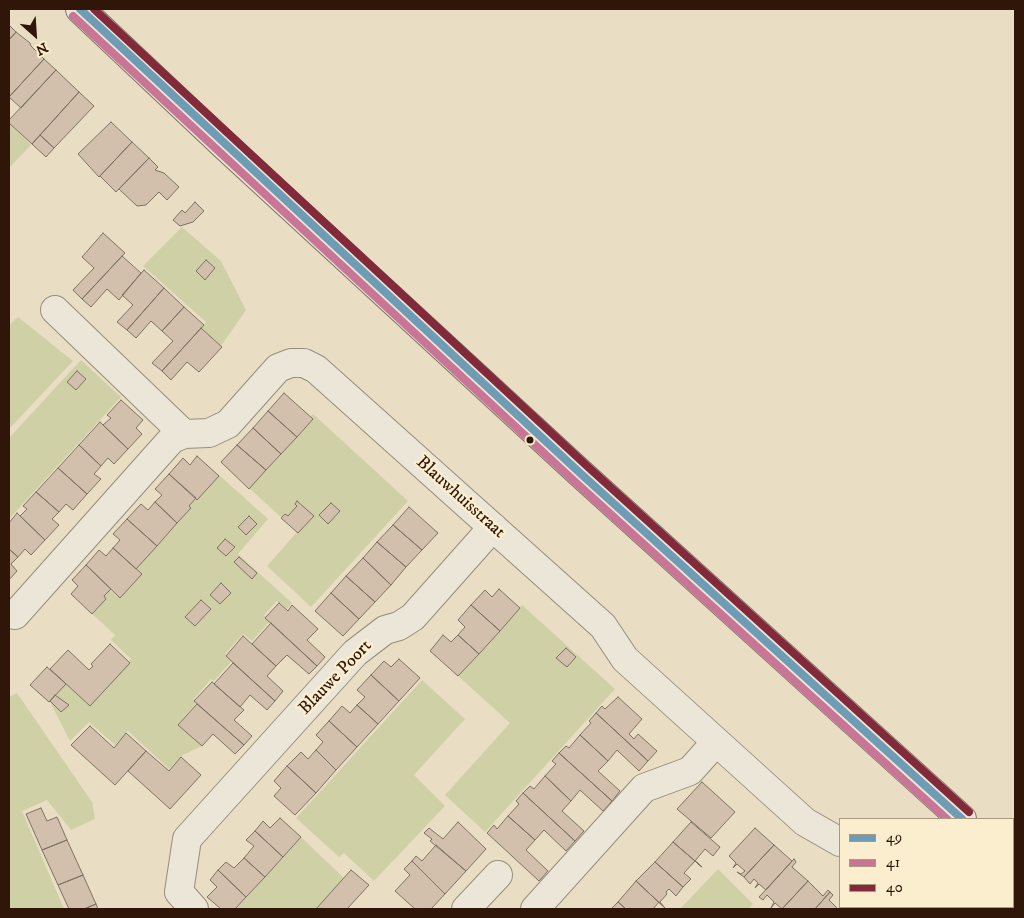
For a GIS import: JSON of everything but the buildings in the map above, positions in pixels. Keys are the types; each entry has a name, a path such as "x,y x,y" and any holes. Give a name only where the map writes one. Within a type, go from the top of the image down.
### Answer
{"street":[{"path":"80,9 224,145 580,473 961,818"},
{"path":"15,615 172,439 184,434 55,310"},
{"name":"Blauwhuisstraat","path":"184,434 209,432 228,424 278,368 292,362 304,363 316,369 603,626 625,659 716,742 805,822 839,841"},
{"name":"Blauwe Poort","path":"194,909 179,892 187,839 355,653 385,630 399,626 412,617 493,527"},
{"path":"536,909 644,788 690,771 716,742"},
{"path":"466,909 498,875"}],"green space":[{"path":"9,123 31,145 9,168"},
{"path":"182,227 221,261 246,310 221,346 201,328 206,322 143,266"},
{"path":"18,317 73,361 9,429 9,325"},
{"path":"81,360 121,397 9,519 9,438"},
{"path":"313,414 408,501 311,607 267,566 297,532 247,486"},
{"path":"218,474 268,519 238,554 292,603 287,609 277,601 264,615 270,621 252,641 243,634 225,654 232,661 214,681 211,679 194,699 197,702 179,723 204,745 183,755 169,769 128,731 115,745 89,722 70,741 49,700 65,682 89,704 131,659 111,640 115,635 90,612 110,590 118,597 139,572 135,568"},
{"path":"522,605 615,689 485,832 445,795 510,723 457,675"},
{"path":"422,680 465,719 414,775 445,806 374,881 344,853 339,857 296,818"},
{"path":"17,693 92,802 95,819 71,830 47,800 22,811 64,909 9,909 9,697"},
{"path":"301,837 344,878 316,909 235,909"},
{"path":"718,869 753,904 748,909 680,909"}],"transit line":[{"name":"49","path":"80,9 580,473 961,818"},
{"name":"40","path":"94,9 587,466 969,812"},
{"name":"41","path":"73,16 573,480 946,818"}]}
